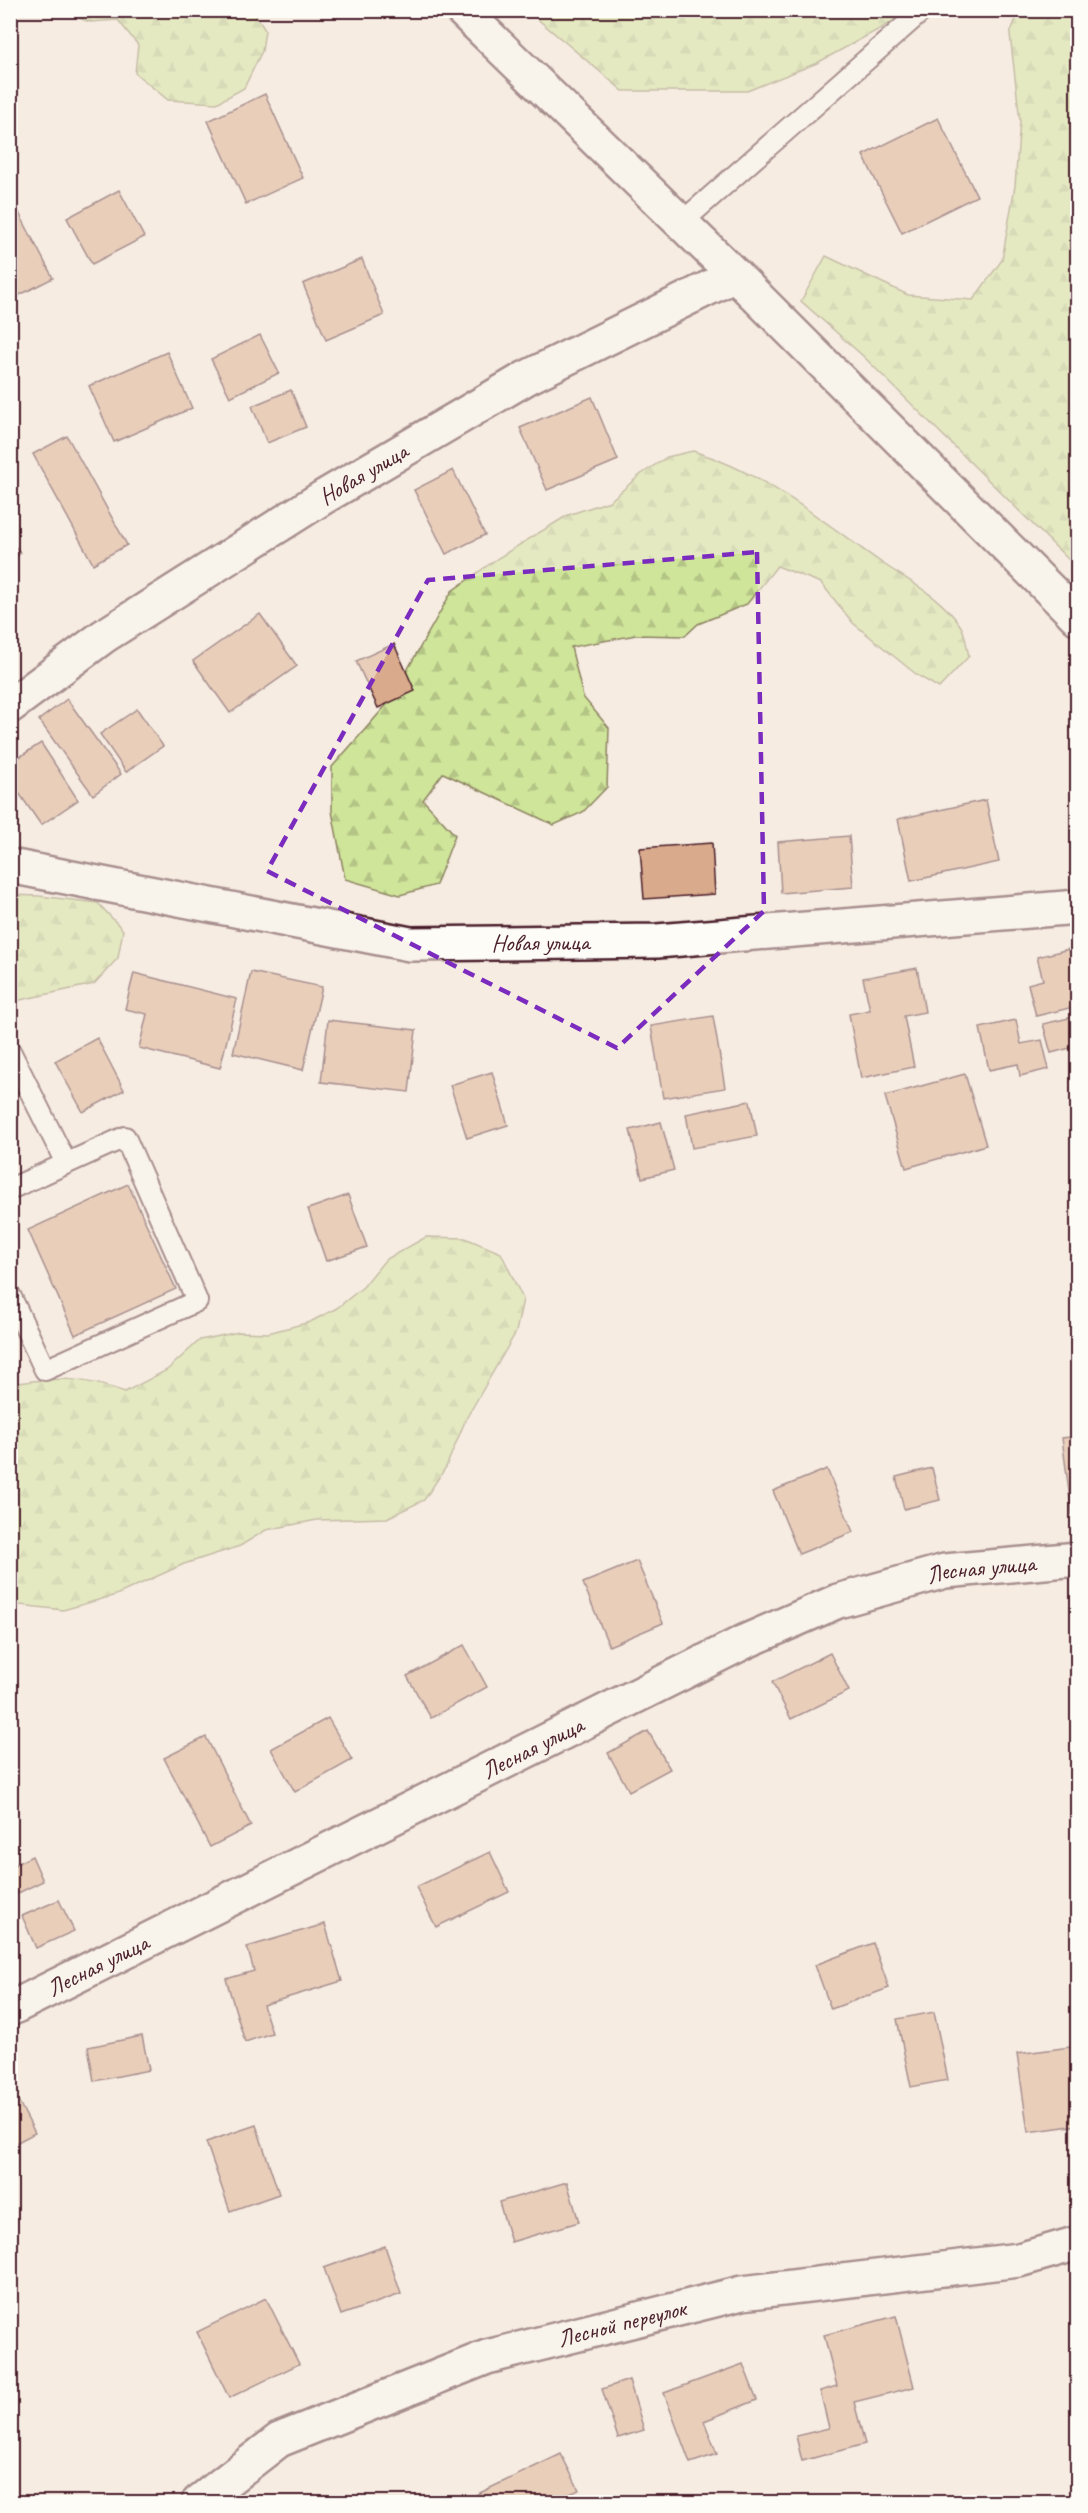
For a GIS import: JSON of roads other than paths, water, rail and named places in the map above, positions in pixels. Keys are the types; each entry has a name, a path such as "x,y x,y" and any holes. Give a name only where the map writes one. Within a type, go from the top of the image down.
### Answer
{"street":[{"path":"462,10 735,275 1077,618"},
{"name":"Новая улица","path":"10,706 104,636 322,498 526,378 735,275"},
{"name":"Новая улица","path":"10,866 410,944 657,941 1077,907"},
{"name":"Лесная улица","path":"10,2009 744,1642 838,1601 945,1571 1077,1559"},
{"name":"Лесной переулок","path":"200,2502 279,2440 487,2357 742,2293 1019,2260 1077,2243"}],"lane":[{"path":"681,223 923,10"},
{"path":"10,1051 66,1162"},
{"path":"10,1189 125,1137 197,1301 45,1370 10,1295"}]}
